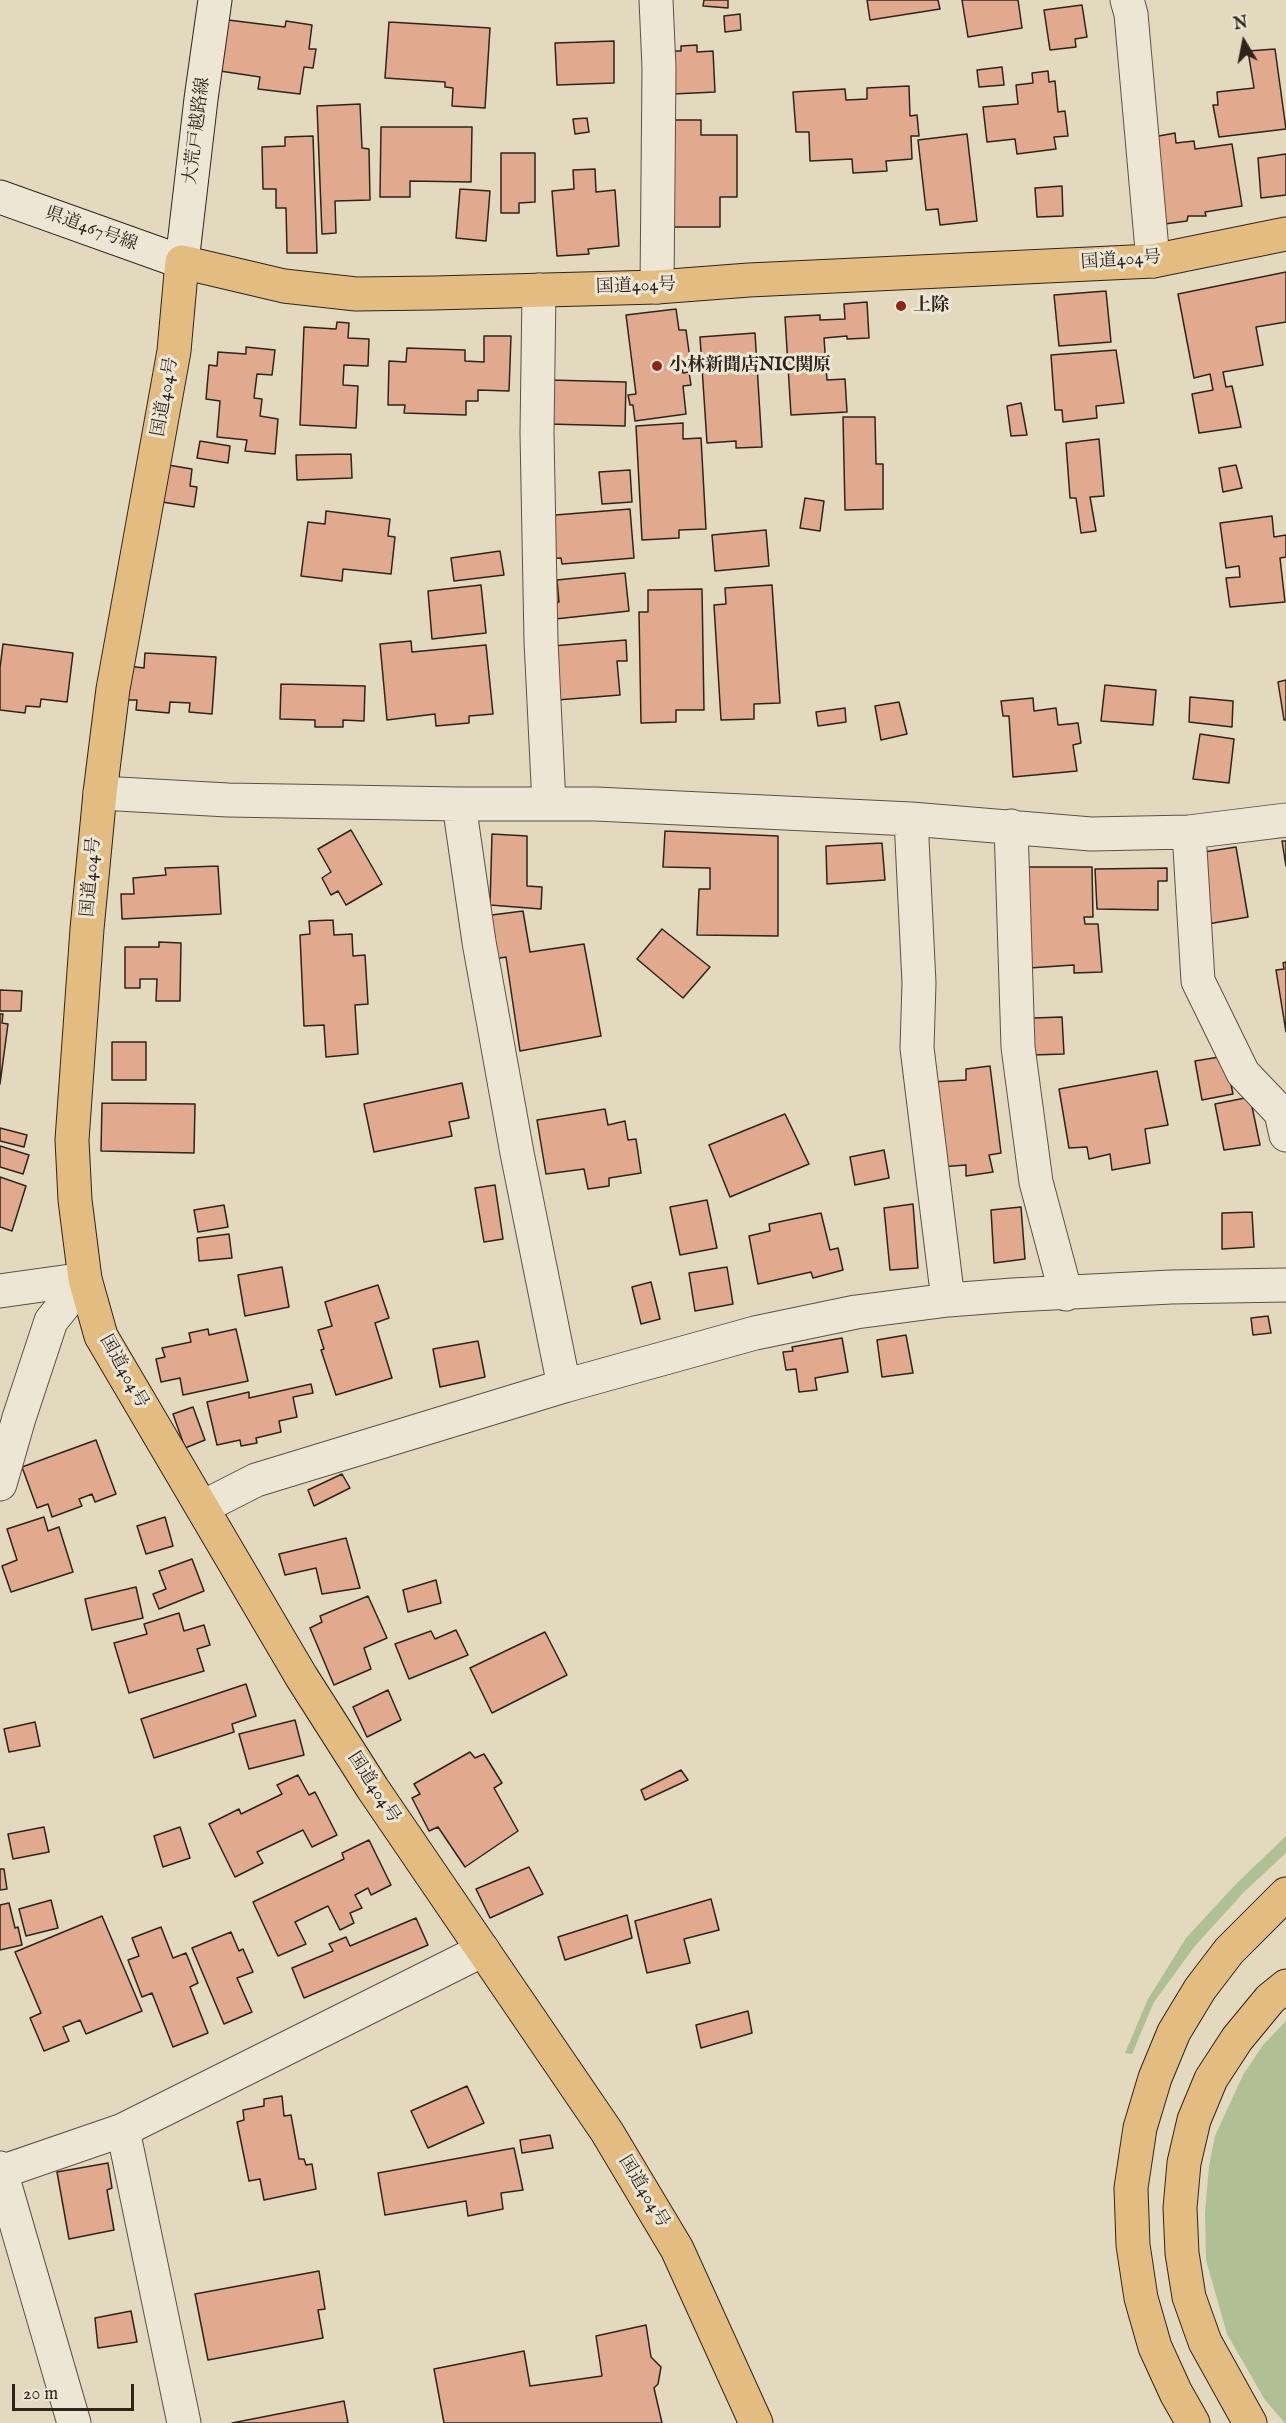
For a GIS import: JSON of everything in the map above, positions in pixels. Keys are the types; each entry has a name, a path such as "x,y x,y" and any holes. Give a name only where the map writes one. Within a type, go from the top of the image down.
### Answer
{"highway":[{"name":"国道404号","path":"756,2423 676,2249 607,2132 373,1789 307,1685 101,1336 85,1279 75,1200 72,1140 87,929 113,689 174,351 182,262 284,286 356,294 539,290 657,287 749,280 1153,261 1286,234"},
{"path":"1193,2423 1155,2347 1141,2298 1132,2245 1131,2188 1140,2128 1155,2078 1174,2032 1200,1989 1229,1951 1286,1894"},
{"path":"1250,2423 1205,2342 1189,2297 1182,2253 1180,2208 1184,2163 1194,2120 1211,2079 1237,2038 1270,1999 1286,1986"}],"street":[{"name":"大荒戸越路線","path":"182,262 215,0"},
{"path":"656,0 659,68 657,287"},
{"path":"1127,0 1131,14 1153,261"},
{"name":"県道467号線","path":"0,197 182,262"},
{"path":"539,290 537,479 541,641 549,804"},
{"path":"100,793 228,800 607,804 911,819 1091,834 1189,832 1286,820"},
{"path":"459,804 479,942 517,1153 564,1386"},
{"path":"911,819 919,983 917,1048 948,1300"},
{"path":"1011,826 1018,1047 1036,1182 1066,1294"},
{"path":"1189,832 1198,981 1243,1073 1281,1113 1286,1135"},
{"path":"0,1291 85,1279"},
{"path":"0,1484 51,1320 85,1279"},
{"path":"203,1507 256,1480 564,1386 756,1333 856,1312 948,1300 1171,1287 1286,1285"},
{"path":"74,2423 2,2185 123,2130 483,1950"},
{"path":"123,2130 184,2423"}],"green space":[{"path":"1286,1836 1286,1853 1244,1892 1195,1946 1154,2002 1132,2054 1125,2053 1148,1999 1186,1938 1236,1884"},
{"path":"1286,2021 1285,2423 1265,2400 1227,2334 1206,2260 1205,2213 1209,2166 1215,2136 1243,2075 1263,2045"}],"building":[{"path":"704,0 728,0 728,8 703,6"},
{"path":"867,0 938,0 940,9 870,20"},
{"path":"962,0 1018,0 1022,28 968,37"},
{"path":"1082,5 1087,37 1075,39 1076,47 1050,50 1044,10"},
{"path":"740,14 741,30 725,32 724,16"},
{"path":"228,20 285,27 286,21 312,25 309,49 316,49 313,68 304,67 300,94 258,89 260,77 220,71"},
{"path":"389,22 490,28 485,108 452,106 453,88 445,87 445,82 385,78"},
{"path":"614,41 614,83 557,85 555,43"},
{"path":"697,45 697,52 713,51 715,92 673,94 672,51 681,51 681,46"},
{"path":"1275,49 1286,129 1219,137 1213,105 1218,105 1217,92 1254,88 1248,51"},
{"path":"1002,67 1004,85 979,87 977,70"},
{"path":"1048,71 1049,82 1055,81 1058,112 1065,111 1068,136 1054,137 1056,149 1017,154 1015,139 987,142 983,107 1018,104 1016,85 1033,83 1032,73"},
{"path":"909,86 910,116 917,115 919,136 911,136 912,159 886,161 887,171 853,173 852,159 810,161 809,132 796,132 793,92 845,89 846,100 867,99 867,88"},
{"path":"360,104 362,148 369,149 370,200 335,201 336,233 322,234 317,106"},
{"path":"587,118 589,132 575,134 573,119"},
{"path":"669,120 701,120 701,135 737,135 737,197 720,197 720,227 673,227"},
{"path":"381,127 472,127 471,182 410,181 410,197 380,197"},
{"path":"1175,133 1176,143 1194,141 1195,149 1232,144 1242,206 1205,212 1206,216 1188,216 1187,221 1157,225 1148,138"},
{"path":"967,134 977,221 940,225 938,209 926,210 918,140"},
{"path":"313,136 317,253 287,253 286,208 276,208 276,189 263,189 262,147 285,146 285,137"},
{"path":"501,153 535,153 535,202 519,203 519,213 501,213"},
{"path":"1286,154 1286,195 1261,198 1258,158"},
{"path":"595,169 596,192 615,190 619,246 588,249 589,254 557,256 552,191 574,189 573,170"},
{"path":"1062,186 1063,216 1037,217 1035,188"},
{"path":"460,189 490,191 486,241 456,238"},
{"path":"1286,272 1286,322 1256,327 1263,365 1223,372 1226,387 1232,386 1241,427 1199,433 1192,394 1213,390 1210,374 1194,378 1178,294"},
{"path":"1106,291 1111,342 1059,346 1054,295"},
{"path":"867,302 869,338 847,339 847,336 824,338 827,380 845,379 847,412 791,415 785,317 820,315 820,320 845,319 844,304"},
{"name":"小林新聞店NIC関原","path":"676,309 679,330 686,330 690,359 681,360 683,373 689,372 691,385 683,386 686,414 635,421 633,405 630,405 628,395 636,394 626,315"},
{"path":"337,322 349,323 348,338 369,339 368,366 344,365 343,385 358,386 356,428 300,425 304,327 336,329"},
{"path":"755,333 762,447 736,448 736,441 707,443 700,337"},
{"path":"484,336 511,336 509,391 478,390 478,401 466,401 466,415 404,413 405,405 388,405 389,361 406,362 407,348 465,350 465,361 484,362"},
{"path":"246,347 275,350 272,375 257,374 254,398 262,399 260,416 278,419 275,454 245,451 247,440 217,437 220,401 206,399 209,365 217,366 218,352 246,354"},
{"path":"1116,350 1124,403 1096,406 1097,418 1063,422 1062,410 1055,410 1051,355"},
{"path":"550,380 626,382 625,426 548,424"},
{"path":"1021,403 1027,435 1011,436 1007,406"},
{"path":"843,417 875,417 876,464 883,464 883,509 845,510"},
{"path":"683,423 683,439 701,438 706,529 679,530 679,538 642,540 636,426"},
{"path":"1099,439 1104,496 1090,497 1096,531 1081,533 1076,498 1070,498 1066,443"},
{"path":"200,441 230,446 228,463 197,458"},
{"path":"351,454 352,478 297,480 296,455"},
{"path":"168,465 192,469 190,486 197,487 194,507 162,502"},
{"path":"1236,465 1242,488 1223,492 1219,468"},
{"path":"630,470 632,502 602,504 599,472"},
{"path":"805,498 824,501 820,531 800,528"},
{"path":"630,509 634,558 562,564 561,558 547,559 543,516"},
{"path":"326,511 390,519 388,536 395,537 391,574 343,569 342,581 301,576 308,522 325,524"},
{"path":"1272,516 1274,537 1286,535 1286,557 1280,558 1285,602 1230,607 1226,578 1240,577 1239,566 1226,568 1220,523"},
{"path":"766,530 769,566 715,571 712,535"},
{"path":"500,551 504,575 454,581 451,558"},
{"path":"625,573 629,611 546,620 544,603 559,602 557,580"},
{"path":"481,585 486,633 432,639 428,591"},
{"path":"772,585 780,703 754,704 754,719 721,720 714,605 726,604 725,588"},
{"path":"702,589 704,710 676,710 676,722 641,723 639,612 648,612 648,590"},
{"path":"626,640 627,661 617,661 620,695 557,700 552,646"},
{"path":"411,641 412,652 486,645 493,714 469,716 469,723 436,726 435,714 387,720 380,644"},
{"path":"3,644 73,653 67,702 41,699 40,707 26,706 25,713 0,710 0,668"},
{"path":"145,653 216,657 212,714 189,712 190,703 170,702 169,713 136,710 137,700 126,700 128,666 144,668"},
{"path":"1286,680 1286,720 1284,720 1278,682"},
{"path":"281,684 365,686 364,721 343,720 343,727 315,727 315,720 280,719"},
{"path":"1105,685 1156,690 1153,725 1101,721"},
{"path":"1190,697 1233,701 1232,727 1189,722"},
{"path":"1033,698 1034,711 1056,708 1058,725 1078,723 1081,743 1073,745 1077,771 1013,777 1009,716 1003,716 1001,701"},
{"path":"899,702 907,734 881,740 875,706"},
{"path":"845,708 846,722 818,726 816,712"},
{"path":"1200,734 1234,739 1229,783 1193,779"},
{"path":"351,830 382,884 346,905 338,891 331,895 322,878 331,872 318,849"},
{"path":"665,831 778,836 778,936 697,935 699,889 710,889 710,868 663,867"},
{"path":"492,834 527,836 527,886 542,887 541,909 490,905"},
{"path":"1282,841 1286,841 1286,866"},
{"path":"882,843 885,880 827,884 826,846"},
{"path":"1236,847 1248,917 1202,925 1191,854"},
{"path":"218,866 221,914 122,919 121,894 134,894 133,878 166,875 165,868"},
{"path":"1025,867 1092,867 1093,917 1084,917 1085,924 1098,924 1102,972 1074,973 1074,965 1029,968 1033,1018 1062,1017 1064,1054 1032,1055"},
{"path":"1167,868 1167,881 1158,881 1158,910 1097,909 1095,869"},
{"path":"523,911 530,952 584,944 601,1036 520,1051 506,957 489,960 484,916"},
{"path":"333,920 334,935 352,934 353,956 365,955 368,1004 355,1005 358,1054 326,1057 324,1025 304,1026 300,935 310,934 309,921"},
{"path":"662,929 710,967 683,998 637,959"},
{"path":"159,942 181,943 180,1001 156,1001 157,979 140,979 140,988 125,988 125,947 159,947"},
{"path":"1286,962 1286,1032 1276,970 1284,969 1283,963"},
{"path":"0,990 22,991 21,1011 0,1011"},
{"path":"0,1014 3,1014 2,1023 8,1024 0,1084"},
{"path":"112,1042 146,1042 146,1080 112,1080"},
{"path":"1225,1056 1233,1094 1202,1100 1195,1061"},
{"path":"990,1066 1001,1153 989,1155 993,1172 966,1176 966,1165 940,1167 931,1082 966,1080 966,1069"},
{"path":"1157,1071 1168,1125 1145,1129 1150,1163 1112,1170 1110,1154 1089,1159 1087,1147 1069,1148 1059,1089"},
{"path":"462,1083 469,1118 449,1122 452,1136 374,1152 364,1104"},
{"path":"1250,1097 1260,1145 1224,1150 1215,1104"},
{"path":"102,1103 195,1104 194,1153 101,1151"},
{"path":"605,1109 608,1125 625,1121 628,1140 636,1139 641,1173 609,1178 609,1186 588,1189 584,1169 546,1174 537,1120"},
{"path":"785,1114 809,1164 730,1197 709,1145"},
{"path":"0,1128 27,1135 24,1147 0,1141"},
{"path":"0,1146 29,1155 23,1174 0,1167"},
{"path":"884,1150 889,1178 855,1185 850,1157"},
{"path":"0,1177 26,1186 12,1231 0,1227"},
{"path":"495,1185 503,1239 484,1242 475,1188"},
{"path":"707,1200 717,1248 680,1255 670,1207"},
{"path":"913,1204 918,1268 890,1270 884,1208"},
{"path":"224,1205 228,1227 198,1232 194,1210"},
{"path":"1021,1207 1025,1259 994,1263 991,1210"},
{"path":"1252,1212 1254,1247 1222,1249 1222,1213"},
{"path":"821,1213 830,1250 838,1248 843,1270 813,1278 811,1272 758,1284 749,1236 770,1231 769,1224"},
{"path":"229,1234 232,1258 199,1261 197,1238"},
{"path":"282,1267 289,1307 245,1316 238,1275"},
{"path":"727,1267 733,1304 695,1311 689,1273"},
{"path":"651,1282 660,1319 641,1324 632,1287"},
{"path":"378,1285 389,1318 375,1323 392,1378 336,1395 321,1350 324,1349 318,1330 332,1326 325,1302"},
{"path":"1268,1316 1271,1333 1253,1335 1251,1318"},
{"path":"208,1329 209,1335 236,1329 248,1381 183,1395 180,1378 161,1382 156,1359 165,1357 162,1348 191,1342 189,1333"},
{"path":"906,1335 913,1373 882,1377 877,1340"},
{"path":"842,1338 848,1372 815,1378 817,1390 799,1392 796,1369 786,1370 783,1352 793,1351 792,1347"},
{"path":"478,1341 485,1377 440,1387 433,1349"},
{"path":"311,1384 313,1393 293,1397 297,1417 279,1421 281,1432 256,1438 257,1443 241,1446 240,1440 217,1445 207,1402 249,1392 249,1398"},
{"path":"193,1407 205,1440 185,1448 173,1414"},
{"path":"96,1440 116,1494 95,1502 92,1494 79,1499 82,1506 52,1517 48,1504 37,1508 22,1467"},
{"path":"342,1474 350,1488 314,1506 308,1490"},
{"path":"44,1517 48,1531 59,1527 73,1572 11,1592 2,1566 17,1560 7,1529"},
{"path":"165,1517 173,1546 146,1554 137,1526"},
{"path":"346,1538 360,1588 322,1594 316,1568 285,1575 279,1554"},
{"path":"192,1559 204,1591 159,1609 153,1594 166,1589 159,1571"},
{"path":"436,1580 441,1603 408,1612 403,1590"},
{"path":"136,1587 143,1618 92,1630 85,1599"},
{"path":"368,1596 387,1638 364,1648 371,1669 334,1685 310,1628 322,1622 320,1616"},
{"path":"179,1613 184,1631 204,1625 210,1645 197,1649 204,1671 129,1693 114,1643 147,1634 144,1624"},
{"path":"456,1630 468,1655 409,1679 395,1644 431,1631 435,1639"},
{"path":"545,1632 567,1675 492,1713 470,1668"},
{"path":"246,1684 256,1716 232,1724 234,1732 154,1758 141,1719"},
{"path":"388,1690 401,1720 367,1737 353,1707"},
{"path":"295,1720 304,1755 249,1769 239,1734"},
{"path":"35,1722 40,1746 9,1752 4,1729"},
{"path":"470,1752 475,1758 484,1754 502,1783 494,1788 518,1831 465,1867 438,1827 429,1831 412,1798 420,1794 414,1784"},
{"path":"681,1770 688,1780 645,1800 641,1790"},
{"path":"298,1775 309,1795 315,1792 337,1835 312,1847 303,1830 257,1852 263,1863 235,1877 209,1824 239,1809 241,1814 282,1794 277,1785"},
{"path":"44,1827 49,1852 13,1859 8,1834"},
{"path":"180,1827 190,1858 163,1867 154,1836"},
{"path":"369,1840 391,1885 371,1895 368,1888 355,1895 362,1908 350,1913 354,1923 340,1930 328,1906 295,1922 306,1944 278,1956 253,1902 344,1859 342,1853"},
{"path":"529,1867 543,1894 490,1918 476,1889"},
{"path":"0,1869 4,1869 7,1889 0,1890"},
{"path":"711,1899 719,1930 684,1939 690,1963 647,1973 635,1921"},
{"path":"51,1900 58,1928 26,1936 19,1909"},
{"path":"9,1903 22,1945 0,1950 0,1905"},
{"path":"627,1915 632,1938 565,1960 558,1937"},
{"path":"102,1916 142,2011 86,2034 80,2020 63,2027 69,2041 44,2051 30,2018 41,2013 15,1952"},
{"path":"416,1918 428,1945 304,1998 292,1968 333,1951 329,1944 346,1937 350,1946"},
{"path":"161,1927 173,1958 186,1953 198,1983 190,1987 208,2033 173,2047 152,1993 142,1997 128,1960 139,1956 132,1938"},
{"path":"231,1932 239,1951 243,1949 253,1972 237,1978 252,2012 224,2024 192,1948"},
{"path":"748,2011 752,2033 701,2048 696,2025"},
{"path":"467,2086 484,2123 428,2148 411,2111"},
{"path":"282,2096 284,2116 291,2115 299,2159 304,2159 306,2165 312,2164 316,2189 264,2200 260,2179 249,2181 237,2122 244,2120 243,2110 264,2106 264,2099"},
{"path":"550,2135 553,2148 522,2153 520,2140"},
{"path":"514,2148 523,2190 501,2193 503,2209 468,2216 466,2201 385,2215 378,2173"},
{"path":"108,2163 112,2188 107,2190 114,2230 69,2239 57,2172"},
{"path":"319,2271 325,2309 318,2310 323,2338 208,2360 195,2294"},
{"path":"131,2311 137,2342 98,2348 95,2318"},
{"path":"646,2325 651,2357 661,2367 658,2384 654,2388 662,2423 444,2423 434,2369 524,2351 530,2386 602,2376 596,2336"},
{"path":"344,2401 348,2423 232,2423"}],"place":[{"name":"上除","path":"901,306"},
{"name":"小林新聞店NIC関原","path":"657,366"}]}
